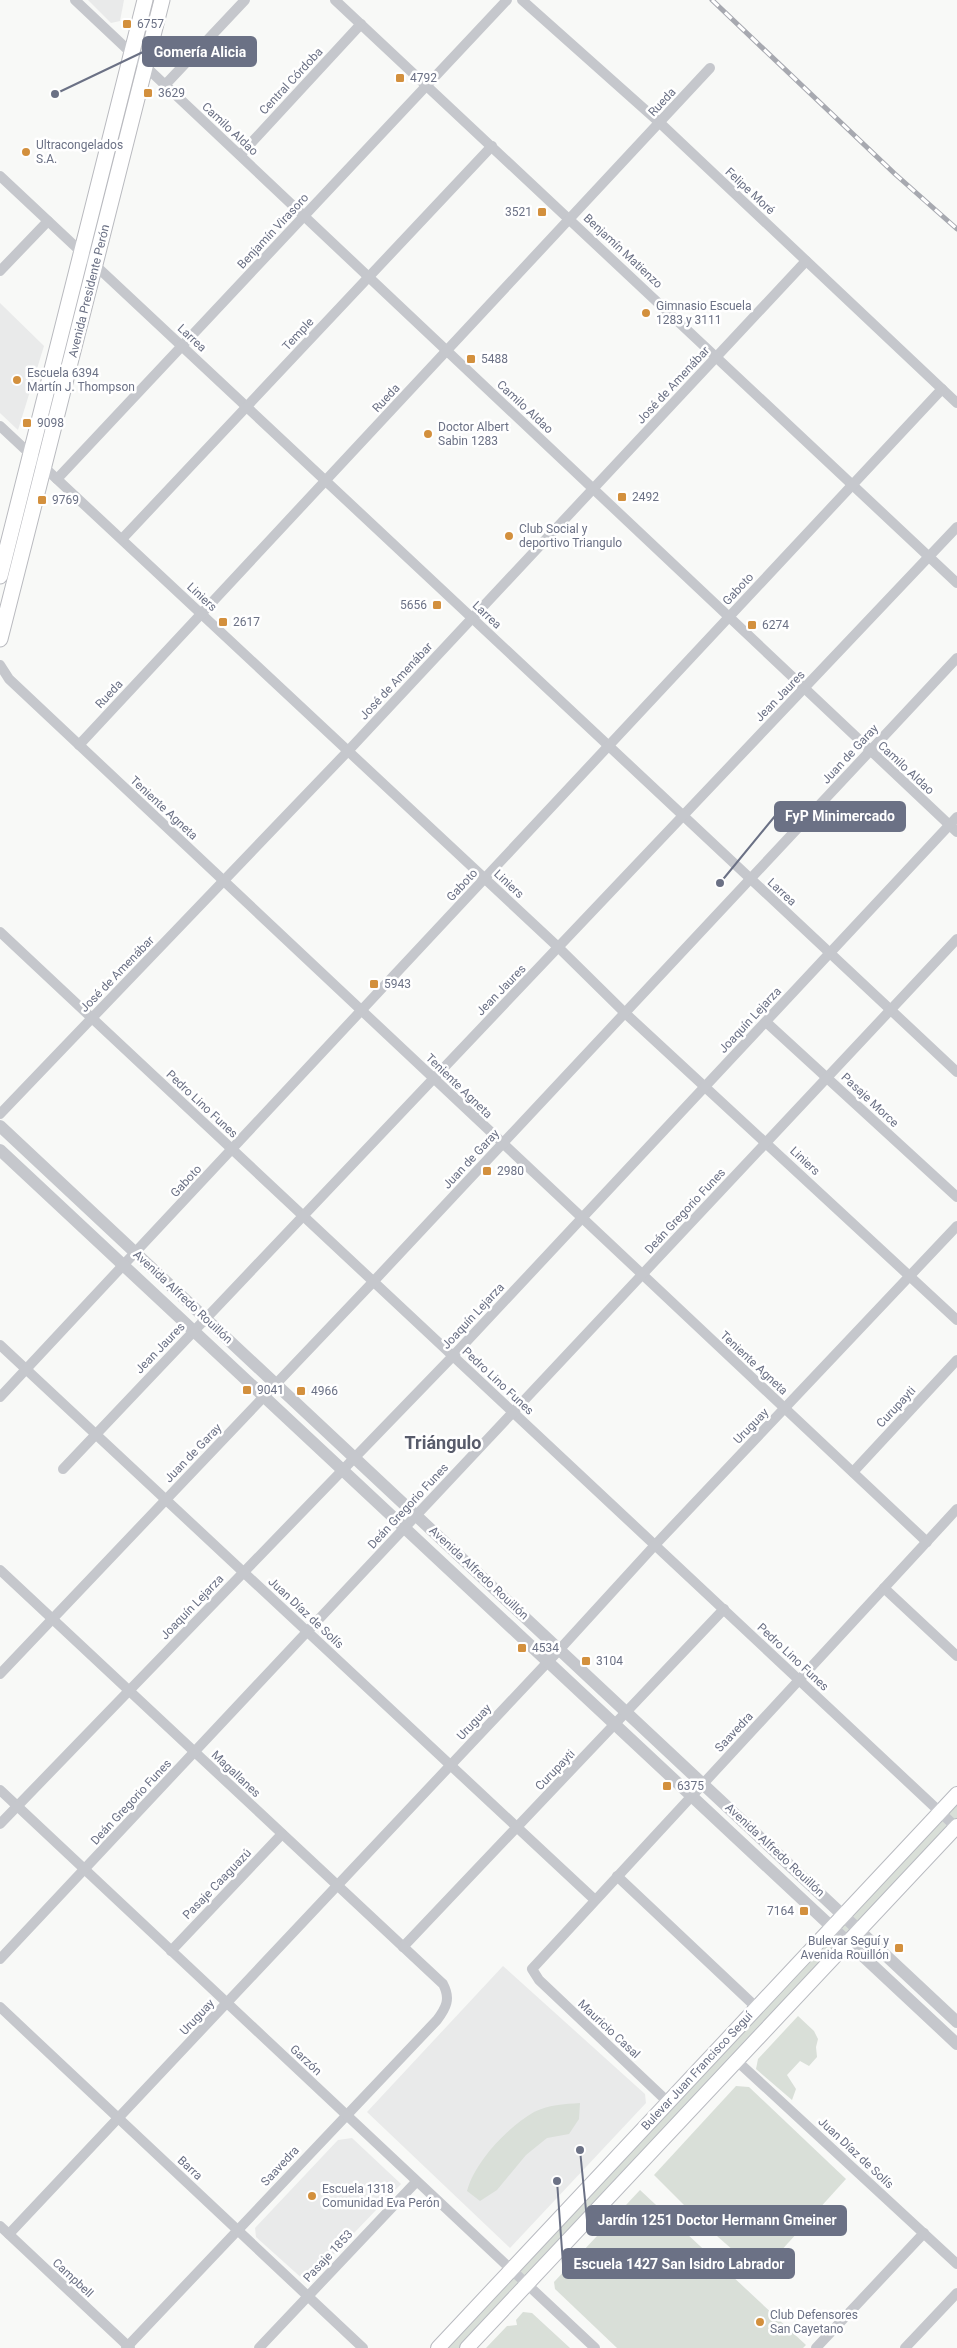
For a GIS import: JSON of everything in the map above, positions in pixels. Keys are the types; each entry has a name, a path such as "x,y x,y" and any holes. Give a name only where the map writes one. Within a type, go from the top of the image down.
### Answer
{"main road":[{"name":"Avenida Presidente Perón","path":"0,576 145,0"},
{"name":"Avenida Presidente Perón","path":"0,640 162,0"},
{"name":"Bulevar Juan Francisco Seguí","path":"438,2348 957,1794"},
{"name":"Bulevar Juan Francisco Seguí","path":"467,2348 957,1827"}],"street":[{"name":"Camilo Aldao","path":"75,0 953,829"},
{"path":"165,85 245,0"},
{"name":"Benjamín Matienzo","path":"335,0 957,583"},
{"name":"Benjamín Virasoro","path":"57,479 507,0"},
{"name":"Felipe Moré","path":"522,0 660,123 957,403"},
{"name":"Central Córdoba","path":"240,155 361,24"},
{"name":"Rueda","path":"79,745 710,68"},
{"name":"Temple","path":"122,539 492,146"},
{"name":"Larrea","path":"0,176 957,1072"},
{"path":"0,271 48,220"},
{"name":"José de Amenábar","path":"0,1114 348,751 806,261"},
{"name":"Gaboto","path":"0,1397 233,1150 942,389"},
{"name":"Liniers","path":"0,426 558,947 625,1013 767,1142 957,1320"},
{"name":"Jean Jaures","path":"63,1469 957,527"},
{"name":"Juan de Garay","path":"0,1674 373,1282 957,658"},
{"name":"Teniente Agneta","path":"0,665 9,679 927,1542"},
{"name":"Joaquín Lejarza","path":"0,1824 453,1356 830,953 953,829 957,817"},
{"name":"Pedro Lino Funes","path":"0,932 957,1827"},
{"name":"Deán Gregorio Funes","path":"0,1959 957,939"},
{"name":"Pasaje Morce","path":"766,1022 957,1197"},
{"name":"Avenida Alfredo Rouillón","path":"0,1126 844,1914 957,2022"},
{"name":"Avenida Alfredo Rouillón","path":"0,1150 849,1941 957,2044"},
{"name":"Uruguay","path":"9,2234 957,1226"},
{"name":"Juan Díaz de Solís","path":"0,1345 595,1900"},
{"name":"Curupayti","path":"853,1472 957,1360"},
{"name":"Saavedra","path":"533,1973 535,1964 957,1509"},
{"name":"Magallanes","path":"0,1570 443,1984 448,2000"},
{"path":"884,1588 957,1656"},
{"name":"Curupayti","path":"403,1947 724,1609"},
{"name":"Garzón","path":"0,1790 595,2348"},
{"name":"Pasaje Caaguazú","path":"171,1951 282,1834"},
{"path":"617,1876 757,2008"},
{"name":"Mauricio Casal","path":"533,1973 668,2102"},
{"name":"Saavedra","path":"128,2347 437,2020 445,2009 448,2000"},
{"name":"Barra","path":"0,2007 363,2348"},
{"name":"Juan Díaz de Solís","path":"737,2061 957,2264"},
{"name":"Pasaje 1853","path":"259,2348 416,2182"},
{"name":"Campbell","path":"0,2226 128,2347"},
{"path":"823,2346 924,2233"},
{"path":"905,2348 957,2293"}],"shaded area":[{"path":"88,0 124,0 120,21 111,23"},
{"name":"Escuela 6394 Martín J. Thompson","path":"0,303 44,346 18,430 0,413"},
{"path":"957,1794 957,1826 467,2348 438,2348"},
{"path":"503,1966 645,2094 646,2103 510,2248 367,2112"},
{"path":"798,2016 814,2031 818,2039 816,2047 817,2057 809,2066 800,2061 787,2075 796,2089 792,2100 756,2069 758,2059"},
{"path":"736,2086 749,2087 846,2179 760,2274 700,2221 654,2175"},
{"path":"580,2103 579,2119 569,2134 547,2138 526,2155 497,2190 480,2201 467,2191 477,2168 485,2157 503,2136 524,2118 534,2112 556,2105"},
{"name":"Escuela 1318 Comunidad Eva Perón","path":"352,2138 401,2184 307,2282 256,2237 255,2228 338,2140"},
{"path":"640,2190 806,2345 803,2348 617,2348 555,2289 554,2282"},
{"path":"523,2312 532,2313 570,2348 486,2348 507,2326 517,2325 516,2320"}],"railway":[{"path":"712,0 895,174 957,229"}],"place":[{"name":"6757","path":"127,24"},
{"name":"4792","path":"400,78"},
{"name":"3629","path":"148,93"},
{"name":"Gomería Alicia","path":"55,94"},
{"name":"Ultracongelados S.A.","path":"26,152"},
{"name":"3521","path":"542,212"},
{"name":"Gimnasio Escuela 1283 y 3111","path":"646,313"},
{"name":"5488","path":"471,359"},
{"name":"Escuela 6394 Martín J. Thompson","path":"17,380"},
{"name":"9098","path":"27,423"},
{"name":"Doctor Albert Sabin 1283","path":"428,434"},
{"name":"2492","path":"622,497"},
{"name":"9769","path":"42,500"},
{"name":"Club Social y deportivo Triangulo","path":"509,536"},
{"name":"5656","path":"437,605"},
{"name":"2617","path":"223,622"},
{"name":"6274","path":"752,625"},
{"name":"FyP Minimercado","path":"720,883"},
{"name":"5943","path":"374,984"},
{"name":"2980","path":"487,1171"},
{"name":"9041","path":"247,1390"},
{"name":"4966","path":"301,1391"},
{"name":"4534","path":"522,1648"},
{"name":"3104","path":"586,1661"},
{"name":"6375","path":"667,1786"},
{"name":"7164","path":"804,1911"},
{"name":"Bulevar Seguí y Avenida Rouillón","path":"899,1948"},
{"name":"Jardín 1251 Doctor Hermann Gmeiner","path":"580,2150"},
{"name":"Escuela 1427 San Isidro Labrador","path":"557,2181"},
{"name":"Escuela 1318 Comunidad Eva Perón","path":"312,2196"},
{"name":"Club Defensores San Cayetano","path":"760,2322"}],"district":[{"name":"Triángulo","path":"443,1443"}]}
